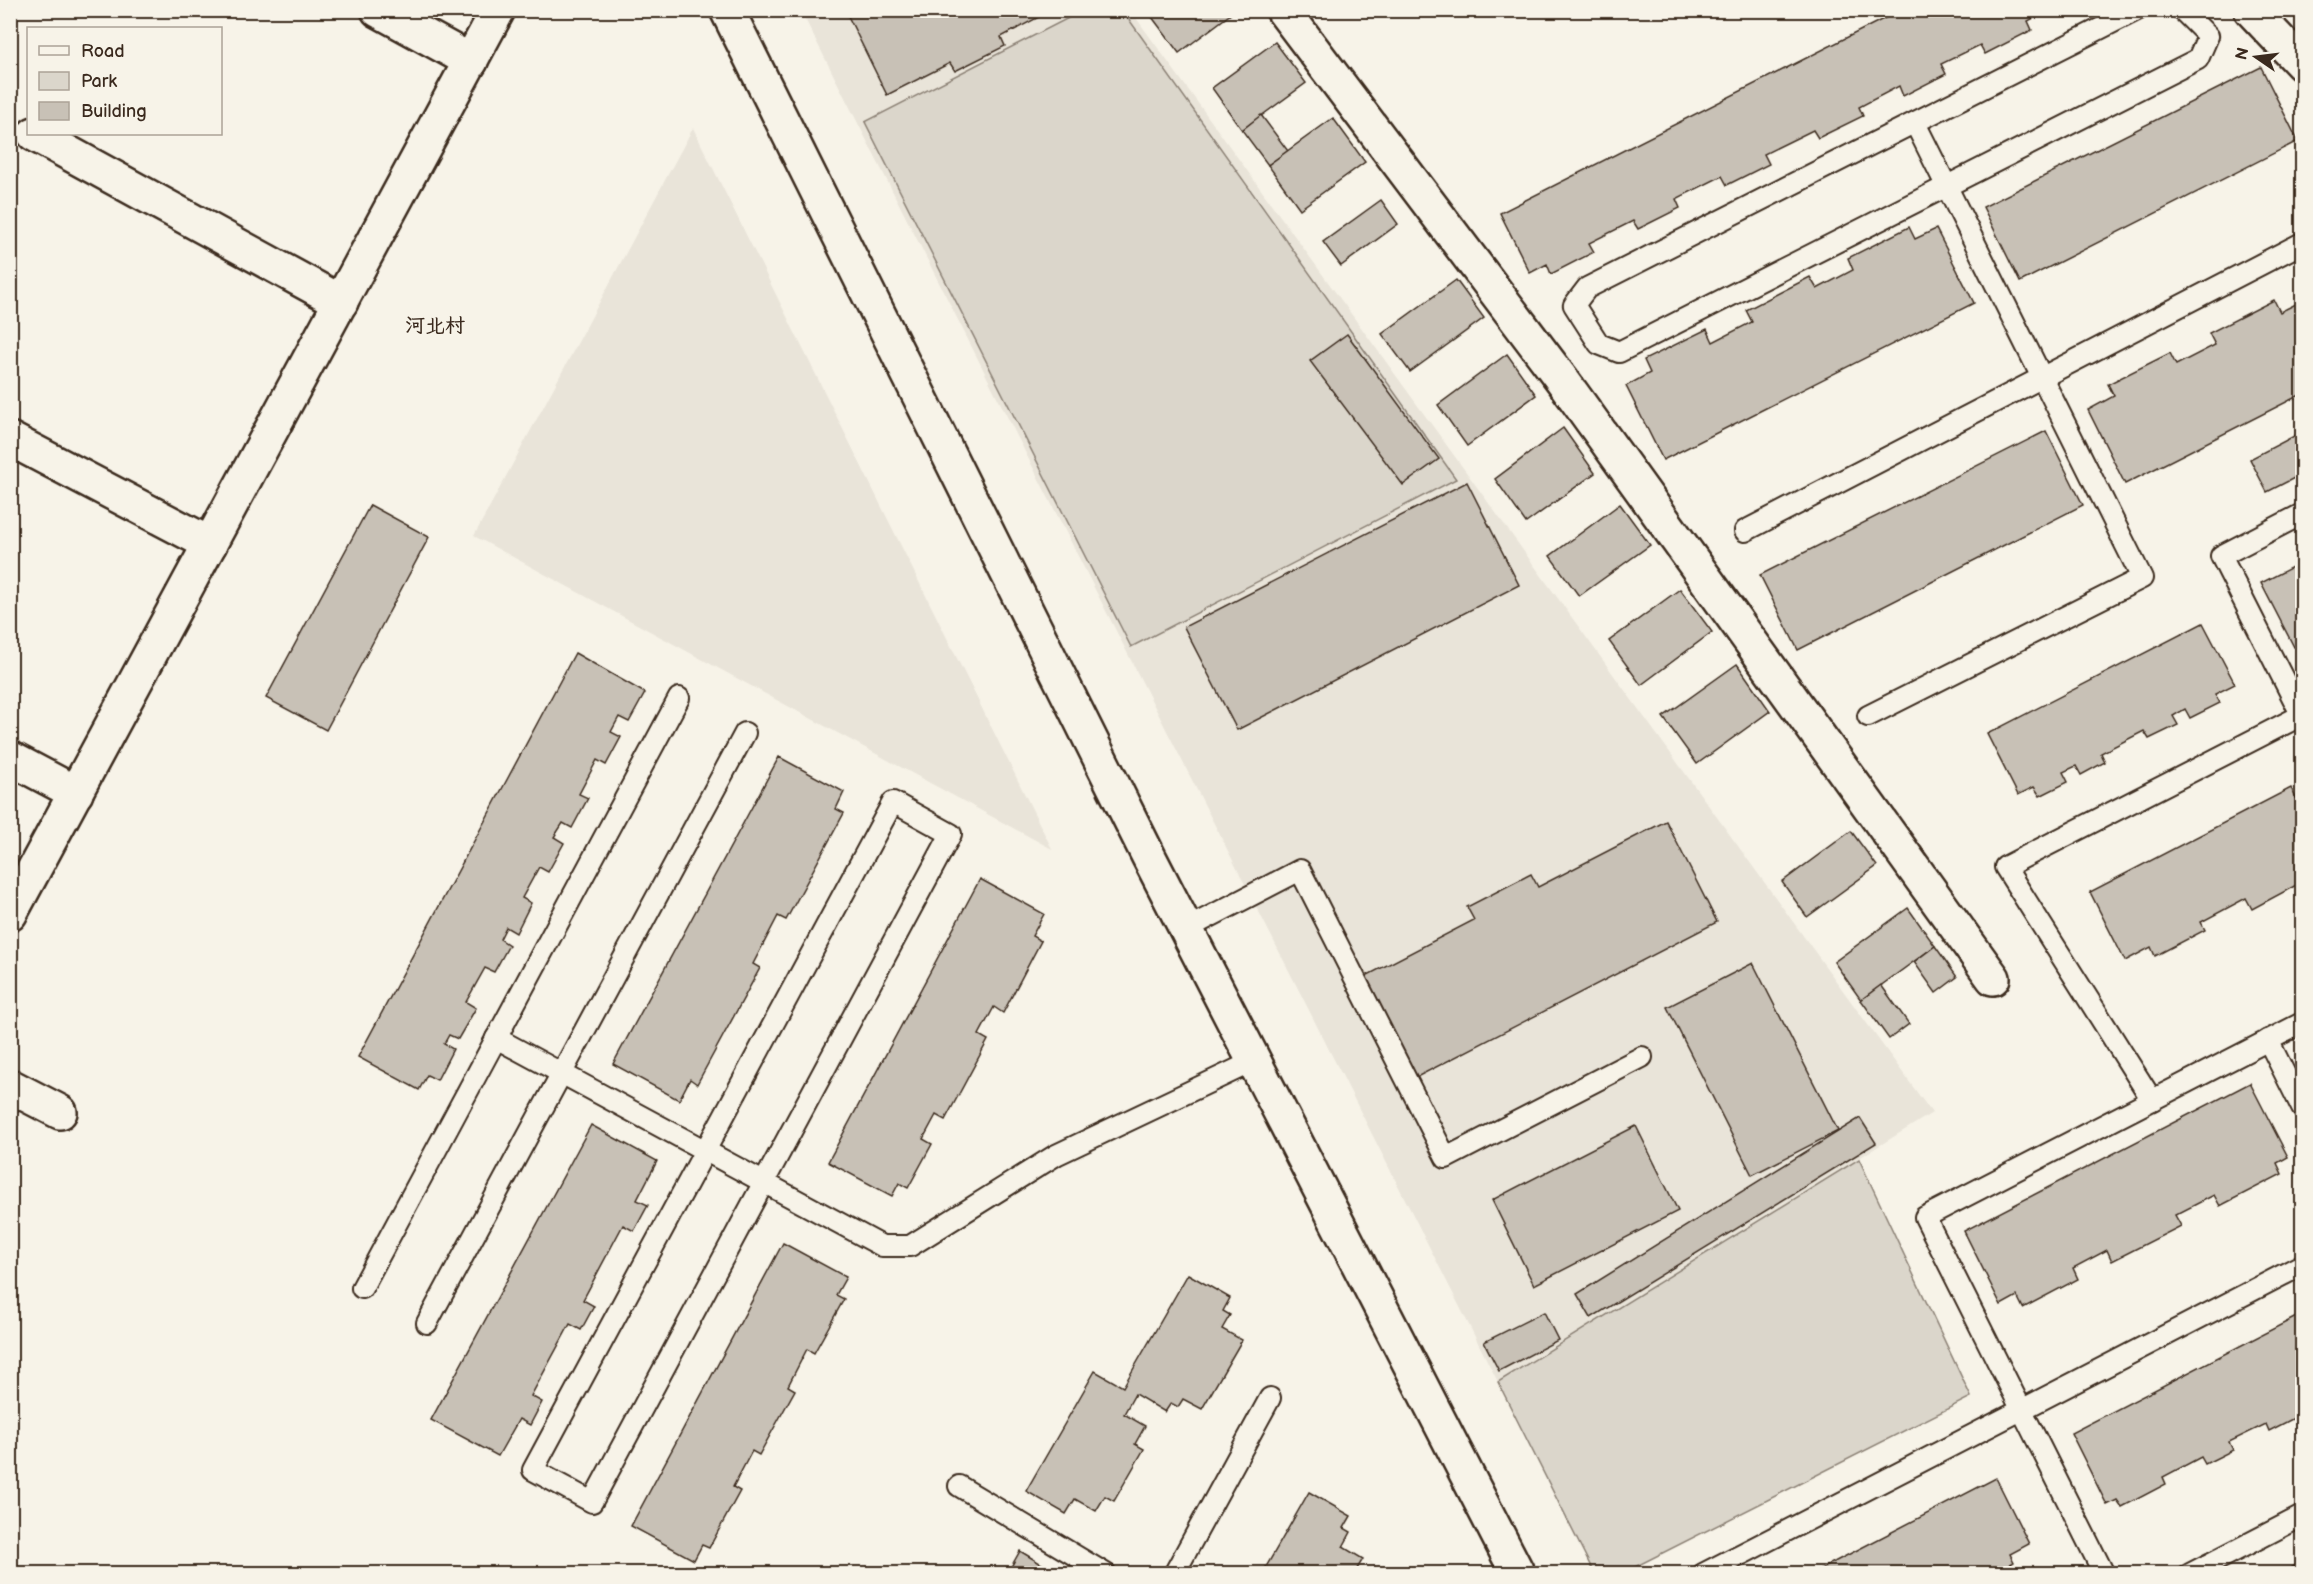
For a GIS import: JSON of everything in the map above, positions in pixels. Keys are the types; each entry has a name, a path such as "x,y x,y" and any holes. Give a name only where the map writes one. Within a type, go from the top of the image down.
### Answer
{"street":[{"path":"378,10 471,61"},
{"path":"10,915 498,10"},
{"path":"1283,10 1563,381 1993,978"},
{"path":"2251,10 2302,64"},
{"path":"735,14 1185,929 1518,1574"},
{"path":"10,121 27,130"},
{"path":"36,135 341,302"},
{"path":"10,439 210,544"},
{"path":"10,758 76,793"},
{"path":"10,1086 60,1112"}],"lane":[{"path":"2137,10 1587,288 1574,305 1599,344 1619,352 2198,59 2208,36 2182,10"},
{"path":"1868,716 2142,578 1915,123"},
{"path":"1745,531 2302,243"},
{"path":"2152,1100 2006,867 2302,715 2221,556 2302,514"},
{"path":"362,1288 679,698"},
{"path":"428,1323 745,733"},
{"path":"892,802 951,834 592,1502 534,1470 705,1151 892,802"},
{"path":"1185,929 1300,870 1446,1158 1642,1057"},
{"path":"2104,1574 1925,1217 2302,1023"},
{"path":"496,1038 882,1246 910,1246 1056,1155 1254,1061"},
{"path":"2268,1040 2302,1108"},
{"path":"1703,1574 2302,1264"},
{"path":"1174,1574 1270,1398"},
{"path":"959,1486 1106,1574"},
{"path":"2190,1574 2302,1516"}],"shaded area":[{"path":"813,10 1131,11 1932,1113 1498,1382 804,17"},
{"path":"693,128 1052,849 474,536"}],"green space":[{"path":"1082,11 1123,11 1456,479 1131,647 865,122"},
{"path":"1859,1159 1971,1397 1623,1573 1594,1573 1498,1382"}],"building":[{"path":"845,10 1052,10 1001,37 1005,46 955,71 950,63 887,95"},
{"path":"1152,10 1236,10 1179,53 1149,13"},
{"path":"1901,10 2049,10 2028,21 2032,30 1985,54 1980,45 1941,64 1946,74 1903,96 1899,86 1859,107 1863,116 1818,138 1813,130 1764,154 1769,164 1727,185 1722,176 1676,199 1680,208 1638,229 1633,221 1589,243 1594,252 1551,274 1547,264 1530,273 1500,213"},
{"path":"1275,42 1306,83 1242,130 1212,88"},
{"path":"2261,67 2298,141 2020,282 1983,207"},
{"path":"1261,115 1288,151 1268,165 1242,130"},
{"path":"1333,118 1365,162 1300,209 1268,165"},
{"path":"1381,200 1398,224 1341,266 1323,242"},
{"path":"1909,227 1915,239 1936,229 1974,303 1663,460 1626,386 1650,373 1644,360 1707,329 1713,342 1752,322 1746,310 1810,277 1817,289 1853,270 1848,258"},
{"path":"1456,280 1484,318 1410,372 1382,334"},
{"path":"2274,300 2280,312 2302,301 2302,394 2125,484 2088,410 2114,396 2108,384 2170,353 2176,365 2215,345 2209,333"},
{"path":"1347,334 1439,459 1403,485 1310,361"},
{"path":"1507,354 1536,395 1467,446 1438,405"},
{"path":"1563,428 1595,473 1526,523 1495,479"},
{"path":"2046,431 2083,505 1798,650 1760,575"},
{"path":"2302,432 2302,474 2267,492 2250,459"},
{"path":"1467,482 1519,585 1237,730 1184,627"},
{"path":"1620,504 1650,545 1579,596 1550,556"},
{"path":"370,505 429,537 326,730 266,698"},
{"path":"2302,562 2302,643 2294,647 2261,583"},
{"path":"1680,589 1712,632 1641,685 1609,641"},
{"path":"2203,623 2235,684 2215,694 2220,703 2190,718 2185,709 2173,716 2178,725 2149,739 2144,731 2101,753 2105,762 2081,775 2076,766 2063,772 2068,782 2040,796 2034,787 2018,795 1987,734"},
{"path":"575,653 645,693 629,722 619,717 611,732 621,737 606,765 597,760 579,794 588,798 572,828 563,823 554,837 564,843 548,872 539,867 522,898 531,903 516,933 506,927 500,939 509,945 494,972 485,968 466,1002 476,1008 458,1039 449,1035 444,1044 453,1049 437,1080 427,1075 419,1090 358,1057"},
{"path":"1737,664 1770,711 1697,764 1663,717"},
{"path":"779,757 844,792 836,809 844,813 786,920 778,916 753,964 760,968 697,1084 690,1079 679,1100 613,1064"},
{"path":"2291,788 2302,810 2302,869 2300,871 2302,882 2252,909 2246,898 2201,922 2205,930 2155,956 2151,947 2125,961 2090,892"},
{"path":"1666,821 1717,922 1411,1080 1360,979 1474,920 1467,907 1531,874 1538,887"},
{"path":"1851,831 1877,866 1807,917 1782,882"},
{"path":"980,879 1044,914 1032,936 1041,941 1003,1013 994,1007 979,1035 988,1040 945,1120 936,1115 923,1139 932,1144 908,1188 899,1183 892,1196 828,1162"},
{"path":"1908,908 1935,946 1861,1000 1834,962"},
{"path":"1935,946 1957,977 1936,993 1914,962"},
{"path":"1753,963 1838,1131 1752,1175 1667,1007"},
{"path":"1881,985 1909,1024 1889,1039 1861,1000"},
{"path":"2250,1083 2288,1157 2277,1163 2282,1174 2220,1206 2214,1195 2175,1215 2181,1226 2112,1261 2107,1250 2073,1268 2078,1279 2023,1308 2017,1296 2001,1305 1964,1231"},
{"path":"1860,1118 1876,1143 1591,1318 1577,1294"},
{"path":"591,1125 657,1161 637,1200 648,1205 634,1231 623,1225 583,1300 594,1306 581,1330 570,1324 531,1396 542,1402 530,1425 519,1419 498,1456 431,1420"},
{"path":"1636,1126 1678,1211 1534,1285 1492,1200"},
{"path":"783,1243 846,1277 836,1295 844,1299 814,1353 807,1349 788,1386 795,1390 759,1455 752,1451 733,1487 740,1491 709,1548 702,1545 694,1560 631,1526"},
{"path":"1188,1274 1230,1298 1223,1311 1230,1315 1222,1329 1242,1340 1202,1409 1183,1399 1178,1407 1171,1403 1165,1412 1135,1394 1124,1414 1145,1426 1135,1444 1144,1449 1114,1501 1105,1496 1096,1511 1075,1499 1066,1514 1026,1491 1095,1371 1123,1387"},
{"path":"1544,1312 1558,1340 1499,1371 1484,1342"},
{"path":"2302,1314 2302,1404 2296,1408 2300,1415 2269,1431 2266,1424 2229,1442 2233,1450 2205,1464 2201,1457 2163,1477 2166,1484 2122,1507 2117,1500 2107,1505 2071,1433"},
{"path":"1996,1478 2029,1544 2010,1554 2014,1562 1992,1574 1811,1574"},
{"path":"1309,1492 1351,1516 1344,1528 1351,1532 1343,1547 1363,1559 1354,1574 1262,1574"},
{"path":"1020,1551 1058,1574 1007,1574"},
{"path":"2302,1562 2302,1574 2279,1574"}],"district":[{"name":"河北村","path":"435,325"}]}
